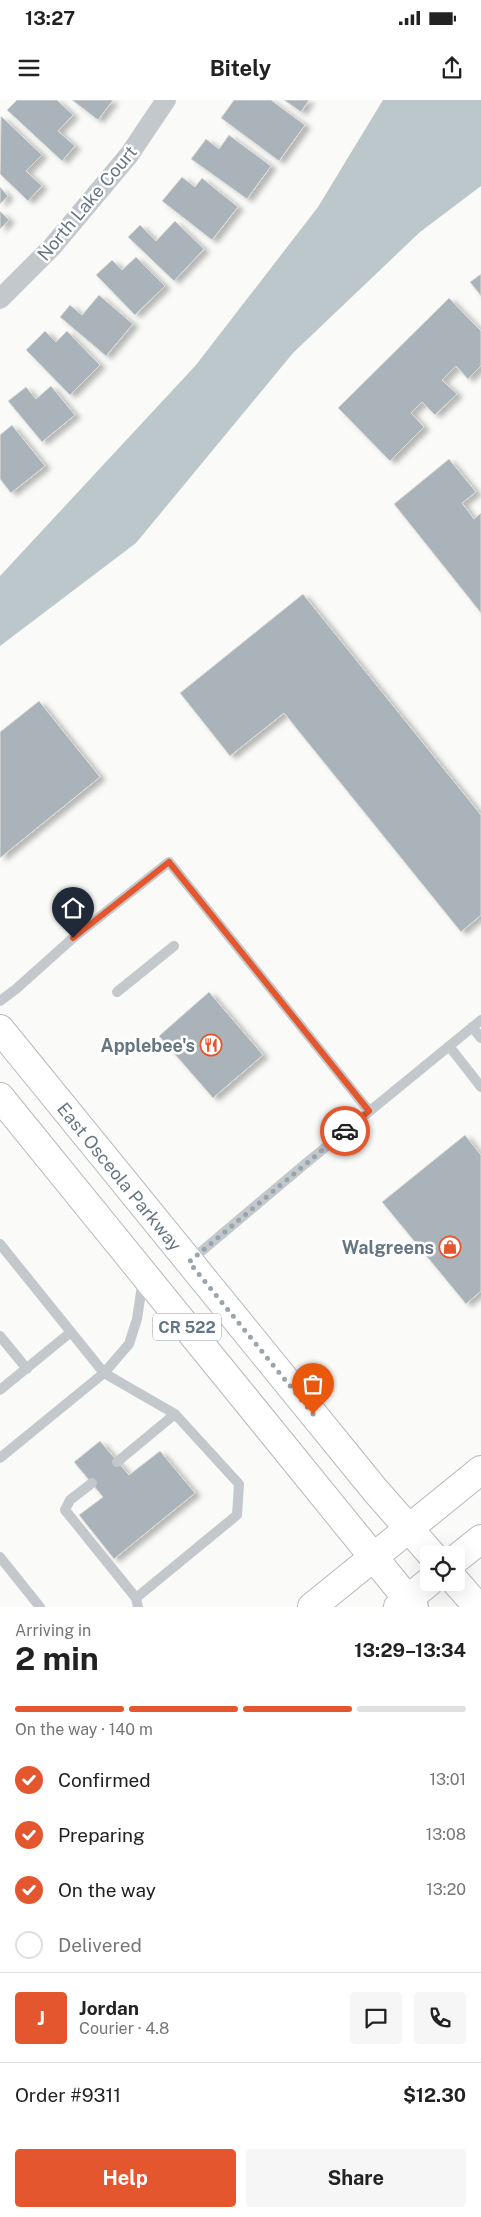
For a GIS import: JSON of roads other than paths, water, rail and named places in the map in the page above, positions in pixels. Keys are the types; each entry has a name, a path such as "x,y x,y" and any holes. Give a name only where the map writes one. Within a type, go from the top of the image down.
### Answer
{"main road":[{"name":"East Osceola Parkway","path":"0,1029 189,1262 424,1546"},
{"name":"CR 522","path":"0,1097 373,1558 406,1604"},
{"path":"312,1607 481,1470"},
{"path":"465,1552 481,1539"},
{"path":"406,1604 420,1591"},
{"path":"464,1591 478,1607"}],"street":[{"name":"North Lake Court","path":"0,299 52,247 129,155 166,100"}],"lane":[{"path":"0,1001 73,938 169,862 369,1111"},
{"path":"117,992 174,946"},
{"path":"189,1262 481,1020"},
{"path":"472,1027 481,1038"},
{"path":"449,1046 481,1087"},
{"path":"0,1244 104,1373 175,1414 239,1484 237,1515 137,1602 66,1510 70,1500 92,1483"},
{"path":"0,1458 104,1373 128,1344 137,1319 143,1273"},
{"path":"0,1390 72,1332"},
{"path":"0,1336 27,1368"},
{"path":"117,1462 175,1414"},
{"path":"0,1557 34,1605"}],"place":[{"name":"Applebee's","path":"211,1045"},
{"name":"Walgreens","path":"450,1247"}]}
